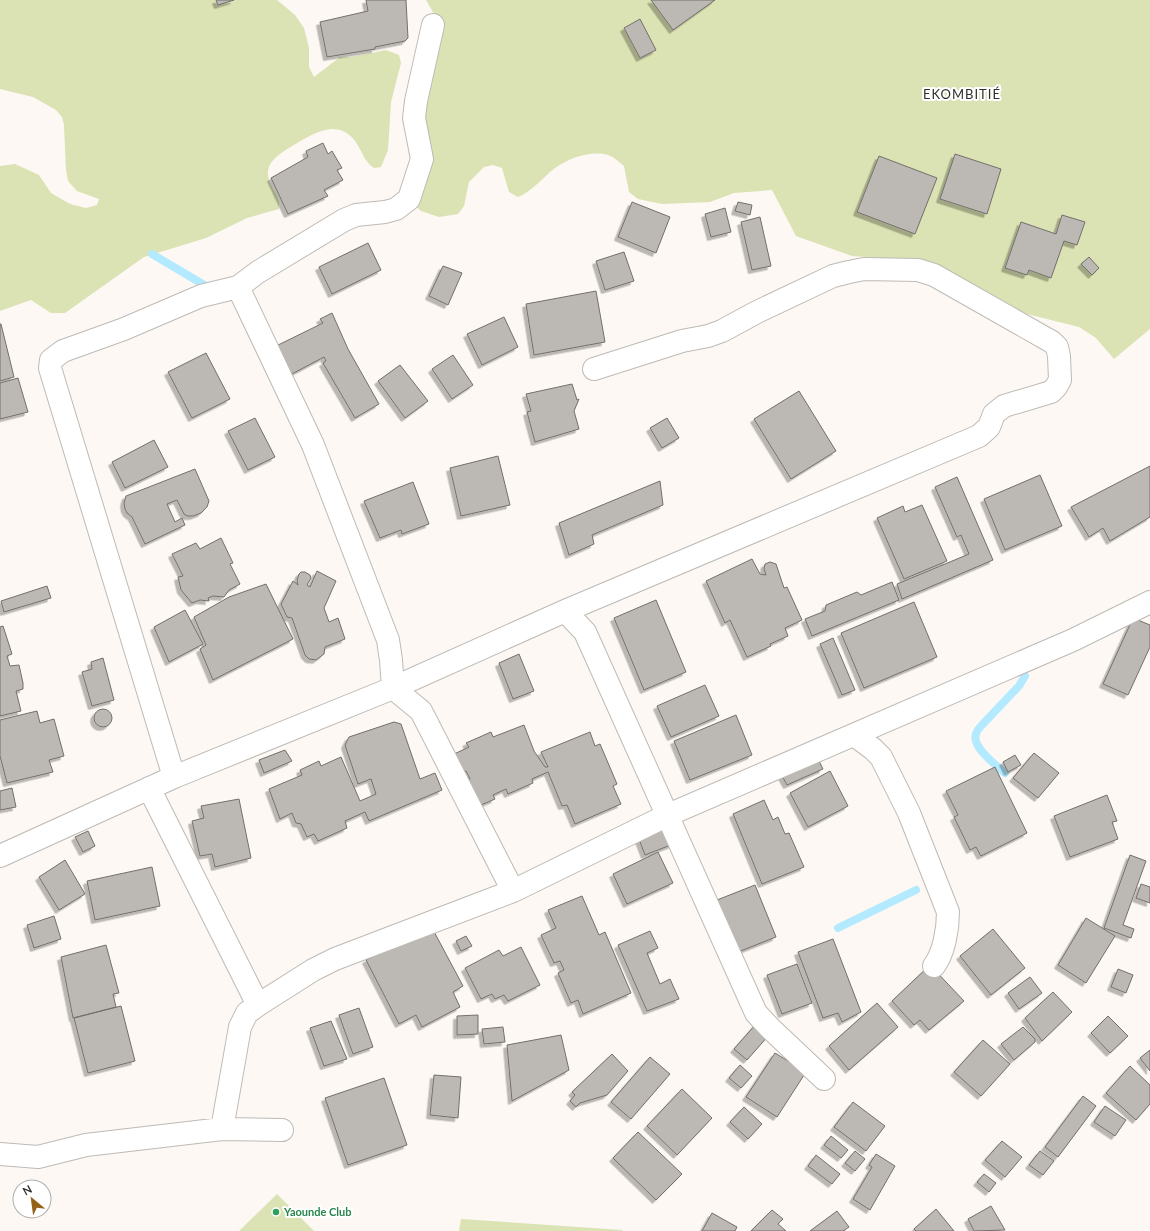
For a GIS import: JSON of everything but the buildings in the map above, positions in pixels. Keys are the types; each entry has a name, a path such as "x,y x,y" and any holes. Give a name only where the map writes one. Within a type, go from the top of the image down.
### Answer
{"street":[{"path":"174,777 50,368 51,360 63,351 124,330 201,296 238,287 258,272 344,220 356,215 385,212 396,209 409,199 422,158 414,118 416,101 433,25"},
{"path":"0,856 174,777 393,688 565,611 979,436 989,427 994,414 1004,406 1051,392 1060,380 1059,356 1057,347 1052,342 934,275 918,270 864,269 833,276 757,312 722,331 708,336 682,341 594,369"},
{"path":"238,287 316,452 388,640 393,688 421,710 513,891"},
{"path":"222,1129 240,1026 247,1012 313,970 335,958 513,891 668,815 1073,640 1150,602"},
{"path":"565,611 585,632 756,1013 824,1079"},
{"path":"854,735 881,757 909,813 948,912 948,926 939,960 934,966"},
{"path":"149,788 258,1005"},
{"path":"0,1154 38,1157 86,1145 222,1129 282,1130"}],"green space":[{"path":"0,0 277,0 295,15 304,28 309,48 309,67 314,77 340,57 352,57 386,50 399,55 401,63 391,102 388,150 381,167 374,168 365,159 355,141 348,134 340,130 332,129 316,133 277,156 269,167 268,177 278,199 279,209 247,218 206,238 144,257 65,313 51,313 31,300 0,311 0,166 15,164 39,175 51,193 70,204 86,208 97,205 99,199 77,191 68,181 66,170 64,125 62,117 56,110 33,97 0,89"},
{"path":"426,0 1150,0 1150,329 1114,359 1096,338 1079,327 1027,314 929,267 897,259 852,256 796,236 772,190 734,193 710,202 662,204 638,199 629,192 624,166 608,155 587,154 573,158 555,168 537,184 518,197 509,192 502,168 493,165 484,167 469,182 464,206 458,214 439,217 421,211 413,204 437,19"},
{"name":"Yaounde Club","path":"277,1194 314,1231 239,1231"},
{"path":"461,1219 622,1230 623,1231 459,1231"}],"waterway":[{"path":"152,254 211,289"},
{"path":"1005,773 991,761 977,745 975,739 976,734 980,727 1019,686 1025,676"},
{"path":"838,928 916,890"}],"place":[{"name":"Yaounde Club","path":"276,1212"}],"district":[{"name":"EKOMBITIÉ","path":"962,94"}]}
